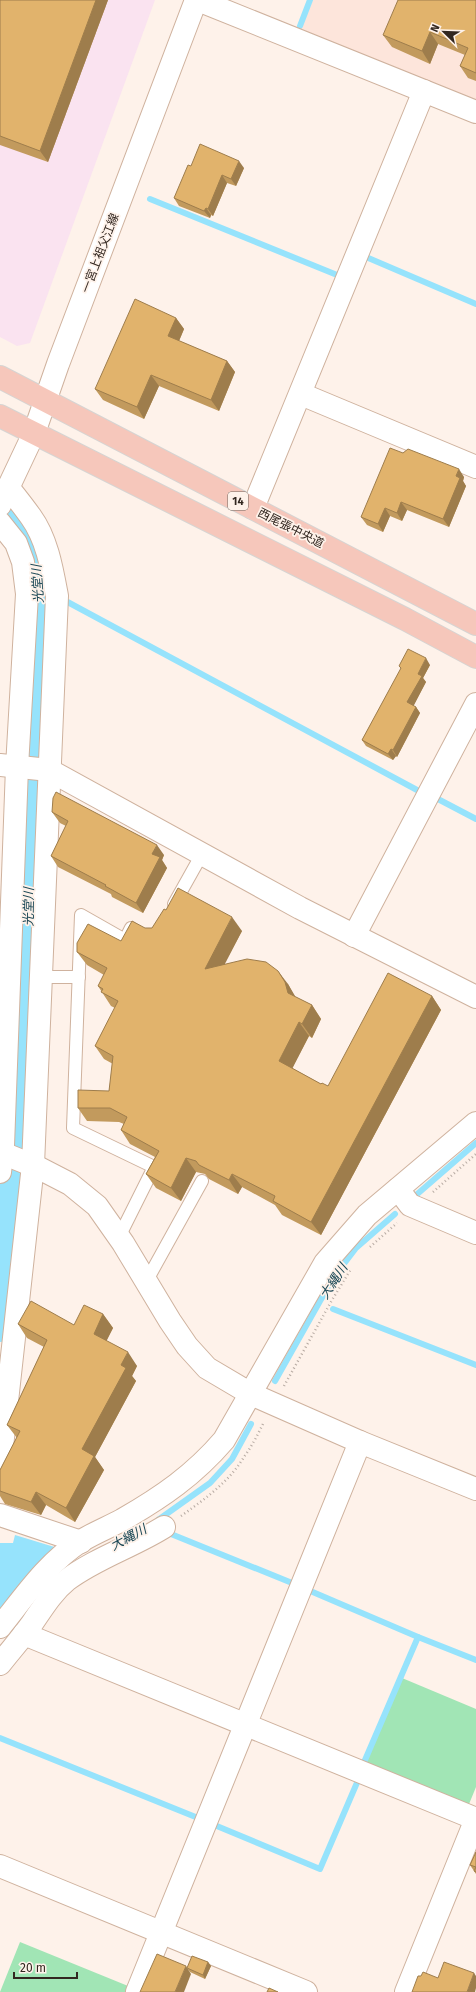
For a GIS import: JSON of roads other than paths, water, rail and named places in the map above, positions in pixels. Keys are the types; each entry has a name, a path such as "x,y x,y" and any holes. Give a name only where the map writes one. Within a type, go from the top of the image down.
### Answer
{"main road":[{"name":"西尾張中央道","path":"0,377 476,624"},
{"path":"0,416 405,619 476,658"}],"street":[{"path":"197,0 476,112"},
{"name":"一宮上祖父江線","path":"5,495 34,433 45,400 197,0"},
{"path":"253,508 424,91"},
{"path":"301,394 476,467"},
{"path":"0,1464 30,1164 40,977 46,770 57,596 53,572 41,534 32,517 5,495"},
{"path":"0,523 16,543 23,562 27,594 13,766 2,1158 30,1164 70,1184 97,1206 170,1321 187,1346 207,1368 251,1394 360,1442 476,1489"},
{"path":"354,936 476,704"},
{"path":"13,766 46,770 354,936 476,997"},
{"path":"0,1627 45,1570 81,1542 148,1505 183,1482 208,1459 224,1440 325,1263 367,1215 476,1123"},
{"path":"398,1189 410,1205 476,1233"},
{"path":"137,1992 360,1442"},
{"path":"0,1514 81,1542"},
{"path":"0,1664 24,1634 53,1593 67,1580 83,1569 146,1538 164,1527"},
{"path":"24,1634 476,1819 406,1992"},
{"path":"0,1866 306,1992"}],"lane":[{"path":"169,915 202,854"},
{"path":"118,1237 154,1167 73,1128 81,915 125,940 134,923 146,929"},
{"path":"40,977 79,978"},
{"path":"146,1282 202,1181"}],"water":[{"path":"15,1535 61,1549 0,1618 0,1543 13,1543"}],"waterway":[{"path":"300,26 310,0"},
{"path":"150,199 342,277"},
{"path":"366,257 476,304"},
{"name":"光堂川","path":"0,501 8,509 35,553 40,596 30,805 24,1052 11,1230 0,1323"},
{"path":"62,599 417,790"},
{"path":"436,798 476,819"},
{"name":"大縄川","path":"415,1196 476,1143"},
{"name":"大縄川","path":"275,1381 333,1278 356,1248 395,1214"},
{"path":"333,1309 476,1365"},
{"name":"大縄川","path":"158,1520 210,1483 232,1459 251,1424"},
{"path":"171,1534 297,1585"},
{"path":"308,1590 476,1660"},
{"path":"362,1767 418,1637"},
{"path":"0,1738 203,1820"},
{"path":"212,1824 320,1869 359,1778"}]}
